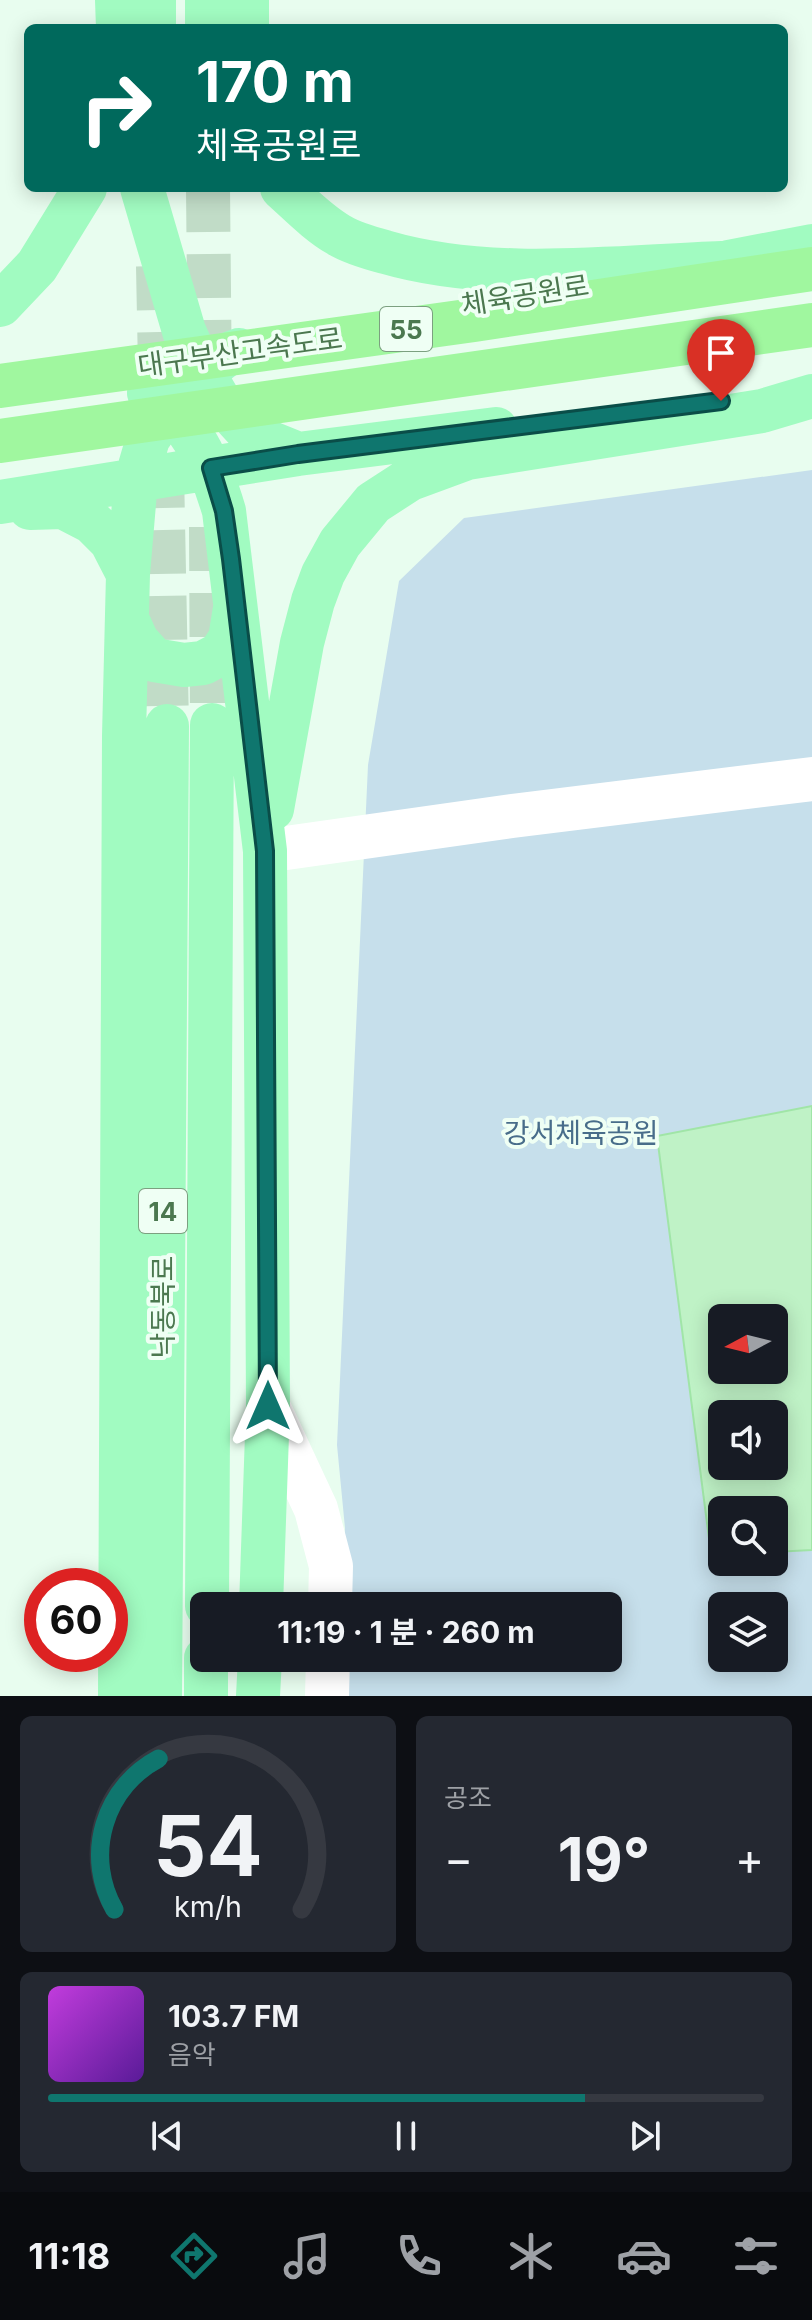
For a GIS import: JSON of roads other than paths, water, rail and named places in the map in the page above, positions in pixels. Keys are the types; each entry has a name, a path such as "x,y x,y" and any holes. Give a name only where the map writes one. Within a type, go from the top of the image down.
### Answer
{"highway":[{"name":"대구부산고속도로","path":"0,386 812,269"},
{"name":"대구부산고속도로","path":"0,441 812,325"}],"main road":[{"path":"117,0 118,24"},
{"path":"154,0 154,24"},
{"path":"207,0 207,24"},
{"path":"247,0 247,24"},
{"path":"0,305 37,266 83,192"},
{"path":"143,192 184,331 219,400 251,435 298,454"},
{"path":"287,192 341,237 403,257 448,267 534,270 722,263"},
{"name":"체육공원로","path":"120,1696 124,736 128,574 136,480 148,439 198,360 226,355 275,336 812,246"},
{"path":"20,373 198,360"},
{"path":"20,373 109,375 144,390 169,407 183,422 211,468 224,511 236,604 232,733"},
{"path":"0,502 298,454 812,389"},
{"path":"261,1592 268,1406 265,851 302,643 323,574 340,543 373,503 410,479 467,458 762,411 812,396"},
{"path":"0,509 63,507 92,522 111,541 128,574"},
{"path":"128,621 137,641 154,660 184,665 203,663 220,654 230,639 236,604"},
{"path":"124,736 160,698 188,690 209,694 228,708 265,851"},
{"name":"낙동북로","path":"160,1696 167,726"},
{"name":"낙동북로","path":"207,1592 232,733"},
{"path":"206,1672 206,1696"},
{"path":"258,1696 259,1672"}],"lane":[{"path":"265,851 512,816 812,779"},
{"path":"268,1406 316,1509 331,1566 330,1592"},
{"path":"327,1696 328,1672"}],"tunnel":[{"path":"208,192 210,395"},
{"path":"158,266 167,726"},
{"path":"211,527 212,725"}],"park label":[{"name":"강서체육공원","path":"581,1133"}]}
